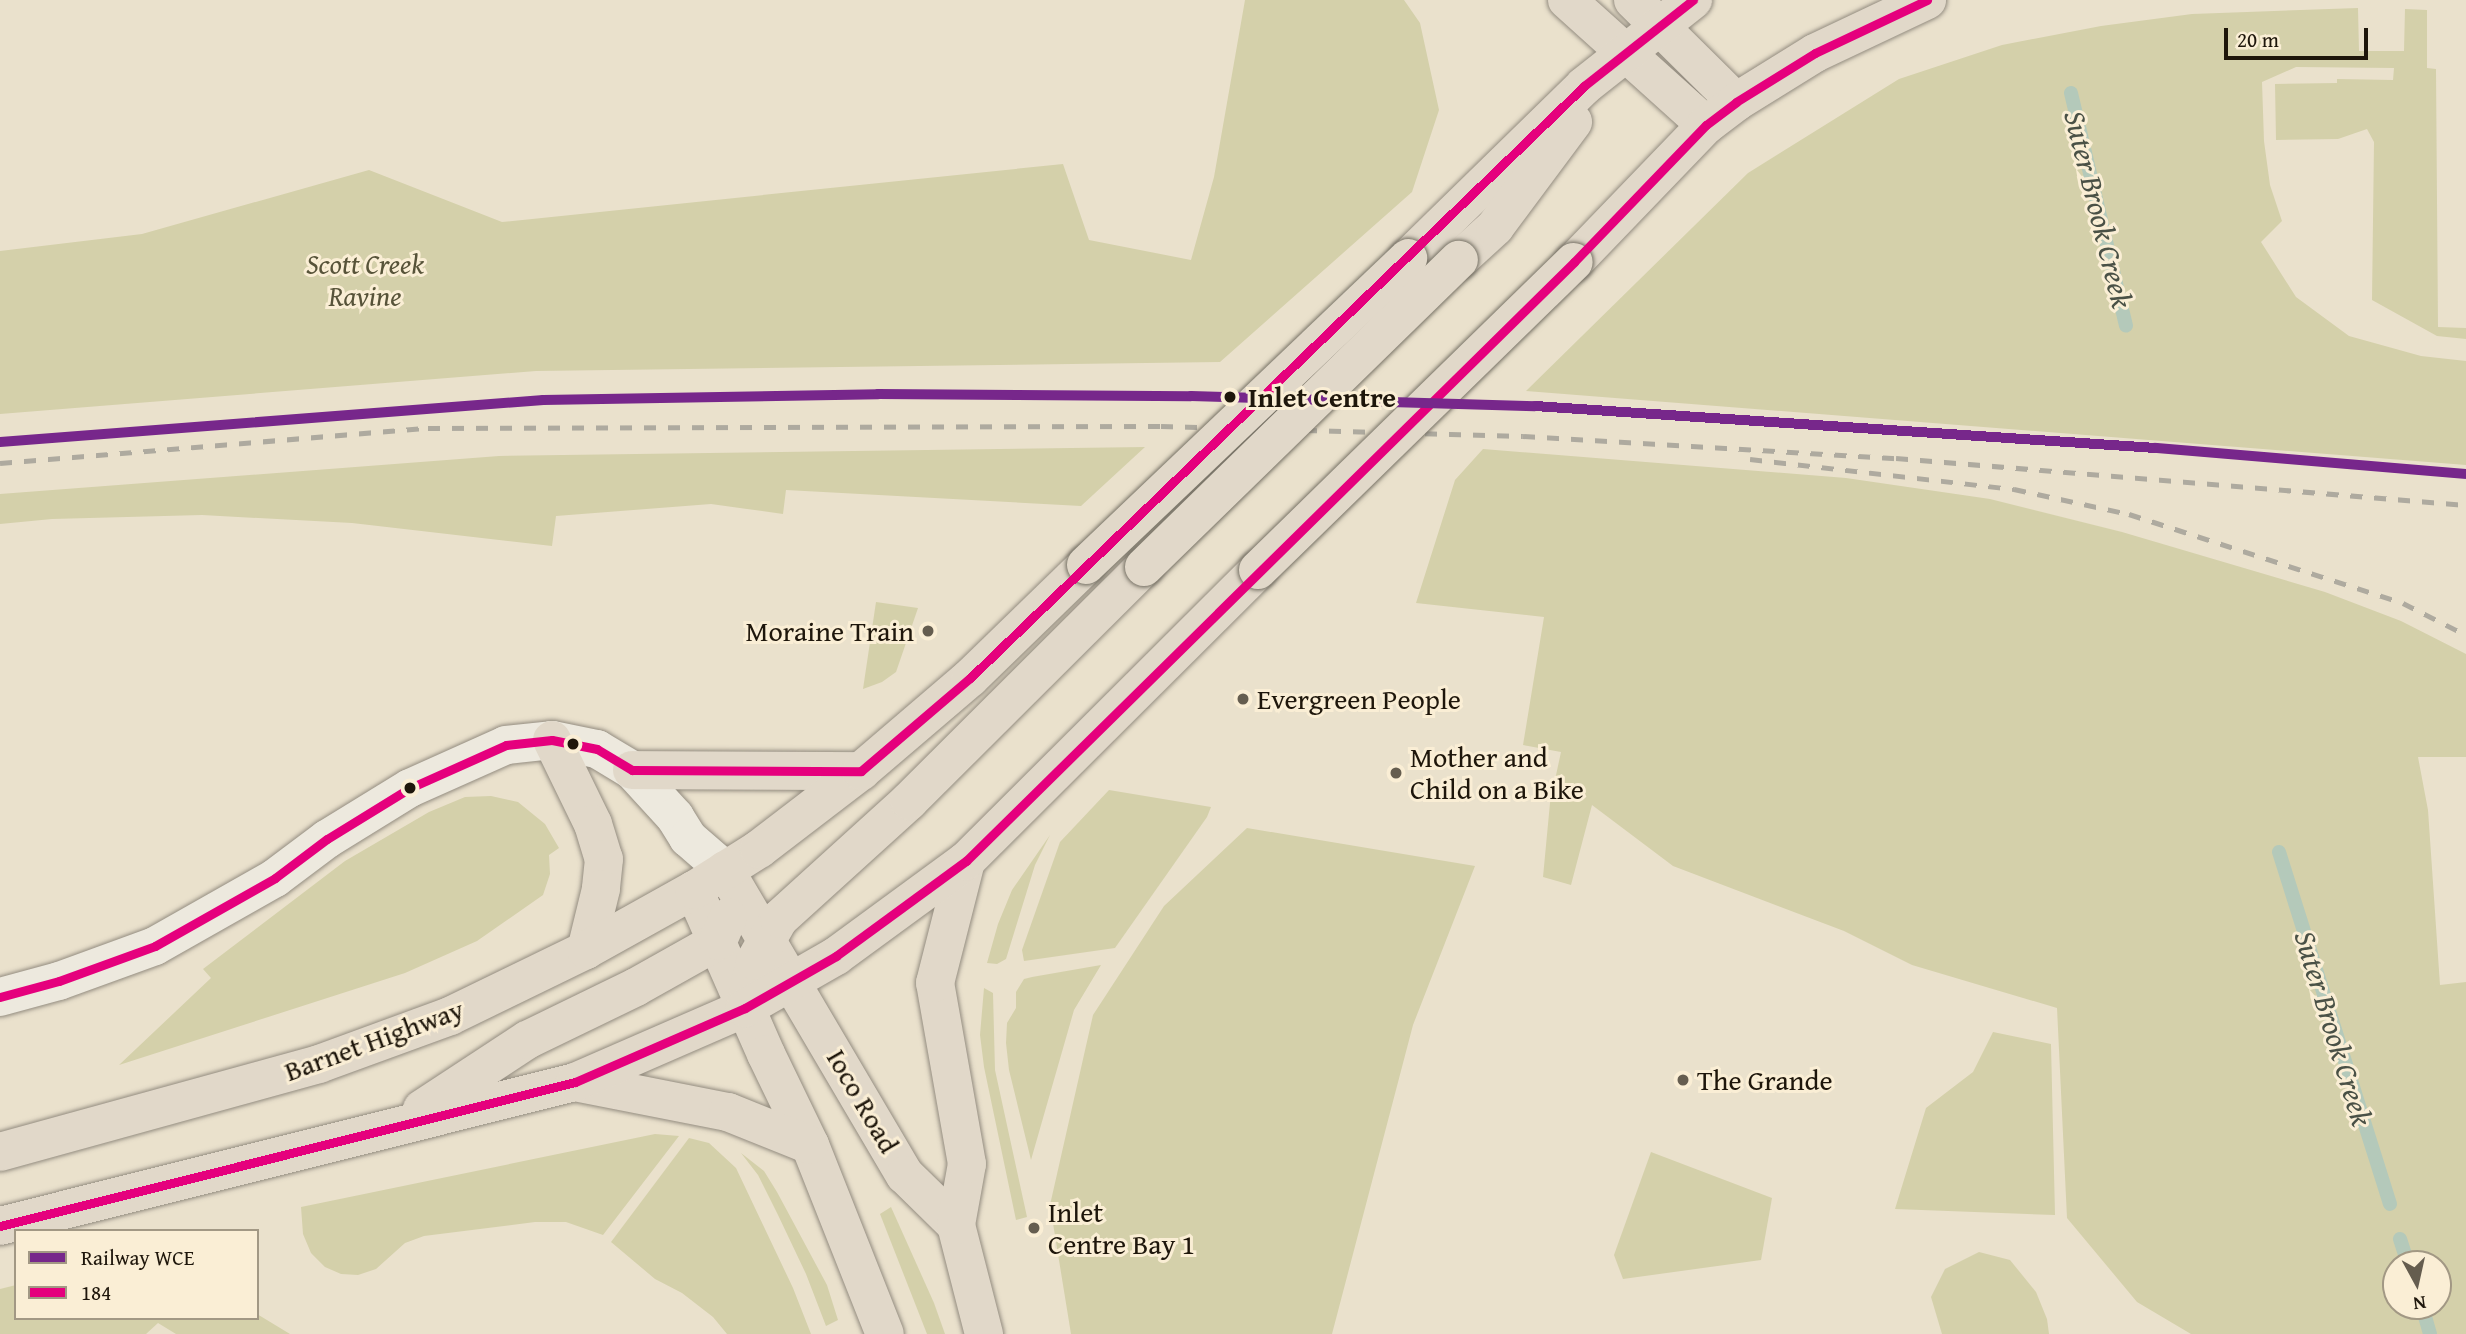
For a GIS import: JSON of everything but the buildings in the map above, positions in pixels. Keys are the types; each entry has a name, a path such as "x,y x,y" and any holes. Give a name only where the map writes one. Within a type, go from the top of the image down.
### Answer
{"main road":[{"path":"1567,0 1706,125"},
{"path":"745,1008 753,969 767,937 797,901 909,802 1144,567 1495,227 1624,53 1645,13 1693,0"},
{"path":"0,1226 575,1082 745,1008 836,956 966,861 1258,570 1574,262 1706,125 1736,102 1815,52 1927,0"},
{"path":"1645,13 1736,102"},
{"name":"Barnet Highway","path":"0,1152 319,1064 450,1016 586,950 710,880 758,849 861,771 970,678 1584,86 1624,53"},
{"path":"552,740 593,824 604,859 601,889 586,950"},
{"path":"632,770 861,771"},
{"path":"966,861 936,983 967,1164 956,1225 984,1334"},
{"path":"710,880 730,902 718,941 745,1008 810,1144 885,1334"},
{"name":"Ioco Road","path":"710,880 767,937 905,1175 956,1225"},
{"path":"397,1126 527,1040 636,987 718,941"},
{"path":"575,1082 728,1112 810,1144"}],"street":[{"path":"0,997 59,981 155,946 275,878 327,839 410,788 506,745 552,740 597,749 632,770 675,817 710,880"}],"green space":[{"name":"Scott Creek Ravine","path":"1245,0 1404,0 1420,23 1439,110 1412,192 1220,362 536,371 0,414 0,251 142,234 369,170 502,222 1063,164 1089,240 1191,260 1214,177"},
{"path":"2358,8 2359,51 2404,51 2405,9 2427,10 2427,68 2436,69 2438,327 2466,328 2466,339 2437,336 2372,300 2374,142 2367,129 2338,139 2276,140 2275,84 2337,83 2337,79 2393,80 2394,68 2296,67 2262,82 2264,141 2270,185 2282,221 2261,242 2296,297 2349,336 2421,356 2466,361 2466,465 1526,391 1748,173 1899,79 2002,45 2101,26 2192,14"},
{"path":"1145,447 1081,506 786,490 783,514 711,504 556,516 552,546 352,523 202,515 52,519 0,524 0,494 499,456"},
{"path":"1483,449 1846,478 1990,499 2122,532 2325,592 2401,621 2466,654 2466,757 2418,757 2428,810 2440,985 2466,982 2466,1334 2191,1334 2137,1302 2067,1218 2057,1008 1912,965 1844,931 1673,866 1592,805 1571,885 1543,877 1550,803 1561,752 1523,745 1544,617 1416,603 1455,480"},
{"path":"876,602 918,608 896,672 882,682 863,689"},
{"path":"1109,790 1211,807 1207,817 1115,948 1024,961 1022,950 1060,842"},
{"path":"491,796 518,802 545,824 559,848 549,855 550,874 543,895 477,941 405,973 119,1065 211,978 203,969 345,861 429,812 465,797"},
{"path":"1247,828 1475,866 1413,1025 1332,1334 1071,1334 1050,1205 1093,1015 1164,906"},
{"path":"1050,835 1035,865 1006,959 997,964 987,963 998,924 1012,890"},
{"path":"1101,965 1074,1010 1031,1160 1009,1070 1006,1043 1007,1023 1016,1008 1016,992 1024,979"},
{"path":"984,988 993,993 995,1070 1027,1217 1016,1220 984,1067 980,1035"},
{"path":"1993,1032 2051,1044 2055,1215 1895,1209 1926,1108 1973,1072"},
{"path":"655,1134 679,1136 603,1235 566,1222 535,1222 424,1236 405,1243 376,1269 358,1275 341,1274 325,1267 311,1253 303,1234 301,1207"},
{"path":"689,1138 709,1143 736,1168 793,1288 811,1334 727,1334 713,1317 682,1293 655,1279 611,1242"},
{"path":"1651,1152 1772,1198 1761,1260 1623,1279 1614,1255"},
{"path":"741,1153 764,1171 777,1192 827,1285 838,1320 826,1326 806,1274 778,1215 758,1175"},
{"path":"891,1207 945,1334 927,1334 880,1214"},
{"path":"1979,1252 2010,1260 2036,1292 2047,1319 2049,1334 1942,1334 1931,1297 1945,1269"},
{"path":"14,1286 14,1320 259,1320 259,1315 290,1334 176,1334 158,1323 146,1334 0,1334 0,1289"}],"waterway":[{"name":"Suter Brook Creek","path":"2071,93 2126,326"},
{"name":"Suter Brook Creek","path":"2279,852 2390,1204"},
{"name":"Suter Brook Creek","path":"2400,1239 2404,1250"},
{"name":"Suter Brook Creek","path":"2426,1320 2430,1334"}],"railway":[{"path":"0,463 428,428 1161,426 1523,436 1896,458 2466,505"},
{"path":"1750,459 2014,489 2129,514 2403,603 2466,635"}],"rail line":[{"name":"WCE","path":"0,442 543,400 878,394 1191,396 1535,406 2156,448 2466,474"}],"transit line":[{"name":"184","path":"0,997 59,981 155,946 275,878 327,839 410,788 506,745 552,740 597,749 632,770 861,771 970,678 1584,86 1693,0"},
{"name":"184","path":"0,1226 575,1082 745,1008 836,956 966,861 1574,262 1706,125 1736,102 1815,53 1927,0"}],"place":[{"name":"Inlet Centre","path":"1230,397"},
{"name":"Moraine Train","path":"928,631"},
{"name":"Evergreen People","path":"1243,699"},
{"name":"Mother and Child on a Bike","path":"1396,773"},
{"name":"The Grande","path":"1683,1080"},
{"name":"Inlet Centre Bay 1","path":"1034,1228"}]}
